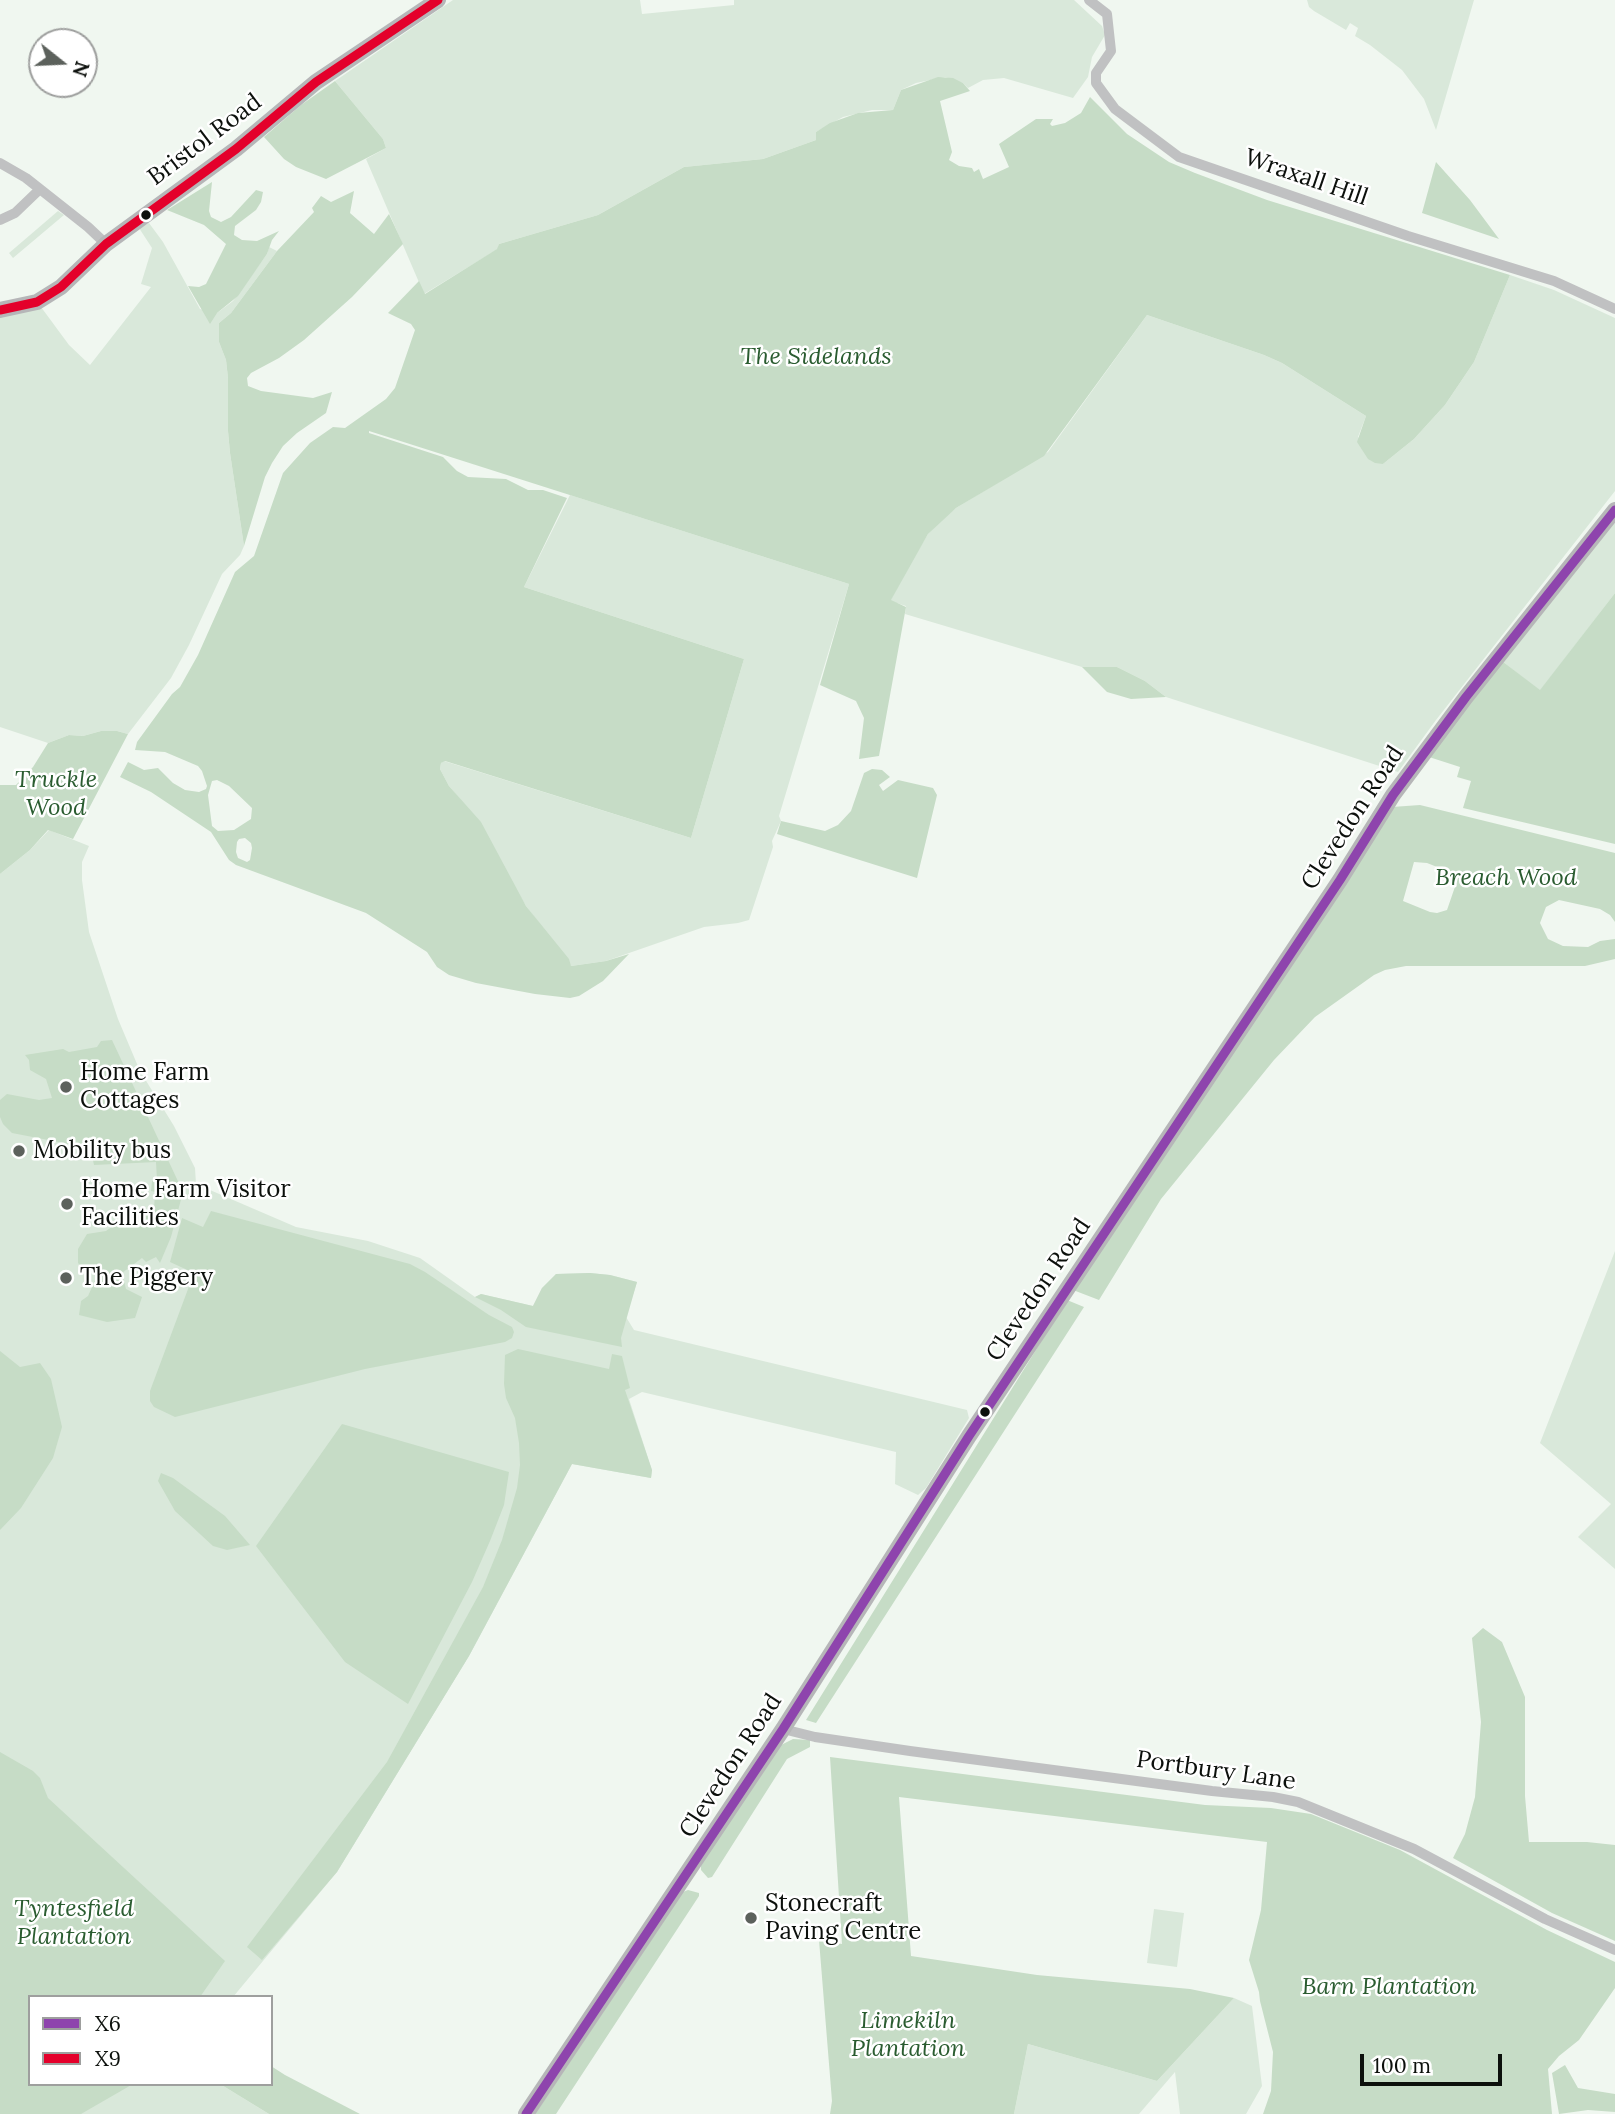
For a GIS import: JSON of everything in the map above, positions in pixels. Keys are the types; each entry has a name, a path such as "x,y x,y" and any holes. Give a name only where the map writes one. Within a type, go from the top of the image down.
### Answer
{"main road":[{"name":"Bristol Road","path":"0,310 37,302 49,295 74,276 106,244 226,156 316,82 438,0"},
{"name":"Clevedon Road","path":"526,2114 783,1730 962,1447 1340,880 1406,775 1615,509"}],"street":[{"name":"Wraxall Hill","path":"1089,0 1107,14 1111,51 1096,74 1096,83 1115,108 1179,157 1408,236 1554,281 1615,309"},
{"path":"0,163 26,178 106,244"},
{"path":"0,219 15,212 39,190"},
{"name":"Portbury Lane","path":"783,1730 910,1751 1297,1802 1414,1849 1545,1919 1615,1950"}],"green space":[{"path":"453,0 640,0 642,14 734,5 734,0 1074,0 1102,26 1105,35 1092,57 1088,77 1073,98 1004,78 983,80 968,88 963,83 945,77 916,83 901,90 893,110 872,110 843,117 816,132 816,140 763,159 684,167 598,215 499,244 498,249 424,294 366,159 386,148 383,139 335,81"},
{"path":"1307,0 1474,0 1436,130 1424,99 1402,70 1355,36 1358,28 1350,23 1346,30 1314,11"},
{"name":"The Sidelands","path":"938,77 953,78 963,83 970,91 940,101 952,152 949,160 959,166 972,168 974,172 979,169 983,179 1009,167 999,144 1036,119 1053,119 1050,124 1052,126 1065,123 1081,113 1090,97 1127,134 1169,162 1267,200 1510,275 1474,362 1445,405 1414,439 1383,464 1368,459 1357,442 1366,416 1282,363 1147,315 1044,456 956,508 928,534 891,600 906,607 879,756 859,759 864,718 856,701 820,685 849,584 369,431 443,457 457,471 468,477 506,479 528,490 543,490 567,498 524,587 744,659 691,838 445,761 441,763 440,769 449,786 481,822 526,906 569,959 571,966 606,961 629,954 603,981 579,996 570,998 535,994 449,975 437,967 427,952 366,913 236,865 229,860 211,832 151,792 120,777 128,762 144,770 158,768 173,783 185,790 199,792 206,789 202,771 198,766 165,752 135,750 137,742 180,687 198,655 235,572 254,556 283,473 310,443 333,427 345,428 386,399 395,388 415,330 411,324 388,313 419,281 425,294 497,249 499,244 598,215 684,167 763,159 816,140 816,132 830,123 858,113 893,110 901,90","holes":["217,780 229,786 252,808 251,819 234,830 218,831 212,826 208,795 212,781","245,838 252,848 250,860 247,862 238,858 236,852 237,842"]},
{"path":"335,81 383,139 386,148 326,179 284,159 264,137 301,105"},
{"path":"1436,162 1470,200 1499,239 1422,213"},
{"path":"212,182 209,211 211,217 221,222 231,217 256,190 263,192 256,210 235,226 234,235 242,240 257,241 279,231 267,254 238,296 217,313 210,324 188,286 199,287 206,284 226,244 204,225 167,210"},
{"path":"354,191 350,213 374,234 389,214 403,244 352,297 304,340 247,378 248,386 261,391 313,398 332,392 326,413 297,433 283,446 272,463 265,477 244,546 230,453 228,378 226,360 219,342 219,323 231,313 277,251 314,212 312,208 321,196 331,202"},
{"path":"58,211 64,215 13,258 9,253"},
{"path":"149,223 163,242 200,309 217,313 233,301 267,254 269,247 277,251 231,313 219,323 219,342 226,360 228,378 230,453 244,546 240,555 222,574 171,678 128,734 101,731 83,736 69,735 48,743 0,727 0,316 41,307 69,345 90,365 151,287 141,284 152,248 139,228"},
{"path":"1510,275 1554,290 1615,318 1615,491 1398,772 1166,697 1145,681 1117,667 1082,667 905,614 906,606 890,601 928,534 940,520 1048,452 1147,315 1282,363 1366,416 1358,437 1383,464 1414,439 1445,405 1474,362"},
{"path":"570,495 849,584 779,816 781,821 772,841 773,847 749,920 704,927 606,961 571,966 526,906 449,786 440,769 441,763 444,761 691,838 744,659 524,587"},
{"path":"1615,520 1615,593 1540,691 1502,661"},
{"name":"Breach Wood","path":"1615,593 1615,844 1463,808 1471,781 1457,777 1460,767 1429,757 1502,661 1540,690"},
{"path":"1082,667 1117,667 1145,681 1166,697 1131,699 1107,692"},
{"name":"Truckle Wood","path":"101,731 128,734 73,839 48,830 30,850 0,874 0,785 16,785 33,767 48,743 69,735 83,736"},
{"path":"872,769 882,770 890,777 879,785 883,791 898,780 933,788 937,795 917,878 777,834 781,821 825,831 838,825 851,811 864,773"},
{"name":"Breach Wood","path":"1420,805 1615,853 1615,922 1600,909 1559,900 1546,907 1540,923 1548,939 1563,946 1588,947 1600,941 1615,939 1615,959 1585,966 1406,966 1374,975 1315,1017 1274,1060 1161,1199 1099,1300 1073,1290 1392,807","holes":["1414,862 1427,863 1455,874 1457,881 1447,910 1430,912 1403,901"]},
{"path":"49,830 89,846 82,862 82,880 89,932 118,1019 140,1071 174,1126 195,1168 196,1184 296,1227 368,1241 420,1258 475,1297 481,1294 533,1306 542,1288 556,1274 590,1273 637,1282 626,1317 634,1330 967,1410 969,1418 926,1488 918,1495 895,1484 896,1452 642,1392 629,1399 652,1470 651,1478 572,1464 469,1656 337,1872 235,1995 28,1995 28,2086 223,2086 269,2114 0,2114 0,874 30,850"},
{"path":"112,1040 183,1192 171,1237 160,1263 156,1257 146,1262 142,1258 122,1273 126,1289 142,1297 135,1318 107,1322 79,1315 81,1301 88,1296 98,1274 78,1263 78,1249 87,1234 106,1231 117,1223 146,1221 145,1210 154,1210 155,1192 151,1191 152,1181 157,1180 156,1162 94,1165 91,1151 12,1133 0,1117 0,1100 7,1094 39,1100 52,1098 46,1079 30,1070 29,1060 25,1055 63,1049 69,1052 97,1047 101,1041"},
{"path":"211,1211 410,1264 512,1327 512,1338 505,1342 365,1369 175,1417 154,1407 150,1401 150,1391 194,1273 170,1262 182,1218 203,1227"},
{"path":"1615,1251 1615,1569 1578,1537 1611,1504 1540,1443"},
{"path":"590,1273 637,1282 621,1338 622,1347 526,1327 475,1297 481,1294 533,1306 542,1288 556,1274"},
{"path":"1067,1300 1084,1307 816,1723 806,1720"},
{"path":"518,1349 609,1369 612,1354 622,1356 630,1388 625,1390 652,1470 651,1478 572,1464 469,1656 337,1872 262,1960 247,1947 387,1762 483,1587 502,1540 517,1488 519,1443 515,1418 506,1398 504,1384 505,1355"},
{"path":"0,1351 20,1367 40,1363 51,1379 62,1427 53,1458 21,1508 0,1530"},
{"path":"342,1424 509,1472 504,1505 490,1541 472,1582 408,1704 345,1662 256,1546"},
{"path":"161,1473 173,1478 225,1516 250,1545 227,1550 213,1546 175,1511 158,1481"},
{"path":"1483,1628 1502,1642 1525,1697 1525,1796 1529,1842 1615,1845 1615,1941 1552,1913 1453,1858 1465,1834 1475,1797 1481,1722 1472,1638"},
{"path":"793,1739 810,1740 810,1747 787,1759 712,1877 708,1878 701,1870 701,1865 781,1745"},
{"name":"Tyntesfield Plantation","path":"0,1752 33,1771 40,1778 48,1798 225,1961 201,1995 28,1995 28,2086 130,2086 81,2114 0,2114"},
{"path":"830,1757 1205,1805 1271,1808 1311,1814 1400,1850 1547,1930 1615,1962 1615,1988 1579,2040 1548,2069 1552,2114 1263,2114 1271,2091 1273,2052 1249,1960 1261,1910 1267,1842 899,1797 911,1956 1037,1975 1190,1989 1234,1998 1157,2081 1028,2044 1014,2114 830,2114 832,2101 819,1940 842,1944"},
{"path":"688,1890 699,1893 699,1896 556,2114 535,2114 683,1892"},
{"path":"1154,1909 1184,1913 1177,1967 1147,1963"},
{"path":"1234,1998 1252,2006 1262,2086 1246,2114 1180,2114 1175,2072 1139,2114 1014,2114 1028,2044 1157,2081"},
{"path":"1565,2065 1578,2088 1615,2094 1615,2112 1588,2110 1559,2114 1552,2073"},
{"path":"273,2067 360,2114 269,2114 223,2086 273,2086"}],"transit line":[{"name":"X9","path":"0,310 37,302 61,287 106,244 236,149 316,82 438,0"},
{"name":"X6","path":"526,2114 783,1729 969,1436 1340,880 1393,795 1466,697 1615,510"}],"place":[{"name":"Home Farm Cottages","path":"66,1087"},
{"name":"Mobility bus","path":"19,1151"},
{"name":"Home Farm Visitor Facilities","path":"67,1204"},
{"name":"The Piggery","path":"66,1278"},
{"name":"Stonecraft Paving Centre","path":"751,1918"}],"park label":[{"name":"Barn Plantation","path":"1389,1987"},
{"name":"Limekiln Plantation","path":"908,2035"}]}
